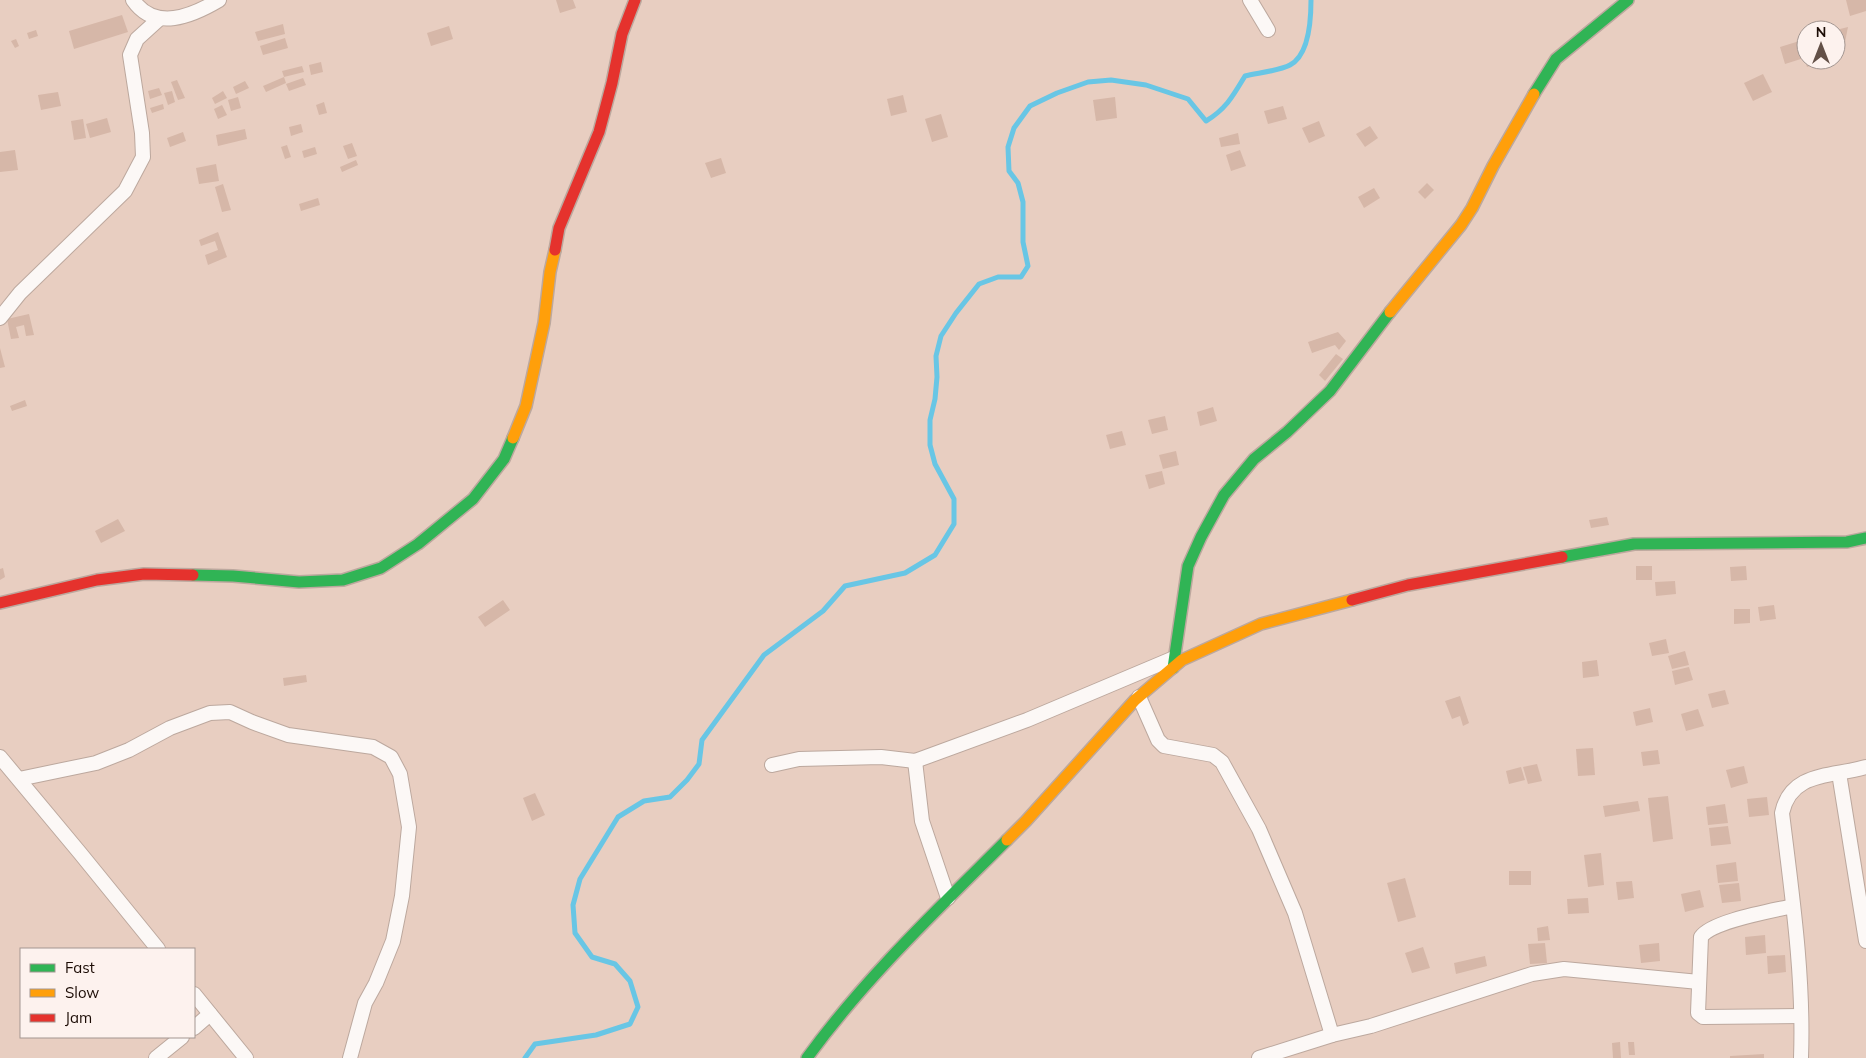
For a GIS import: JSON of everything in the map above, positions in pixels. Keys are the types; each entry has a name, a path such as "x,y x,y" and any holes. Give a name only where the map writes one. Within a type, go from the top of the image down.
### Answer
{"street":[{"path":"133,0 148,15 159,19 189,15 219,0"},
{"path":"0,603 97,580 144,574 233,576 300,582 343,580 381,568 418,544 473,499 504,459 526,406 544,323 550,272 559,228 599,132 622,34 635,0"},
{"path":"1250,0 1268,30"},
{"path":"807,1058 835,1018 913,933 1026,820 1139,697 1174,663 1188,566 1201,537 1224,495 1254,459 1287,432 1330,391 1380,324 1461,225 1472,208 1492,166 1556,59 1628,0"},
{"path":"0,318 20,293 125,191 143,157 142,133 130,55 137,39 159,19"},
{"path":"772,765 799,759 881,756 915,761 1182,660 1261,624 1408,585 1634,544 1847,542 1866,538"},
{"path":"1139,697 1158,740 1164,746 1213,756 1222,762 1227,769 1259,829 1295,913 1332,1035"},
{"path":"19,779 96,762 129,750 170,728 210,713 230,712 288,735 373,747 391,757 400,774 409,827 402,896 393,941 376,983 365,1003 350,1058"},
{"path":"0,757 157,948"},
{"path":"915,761 922,821 948,898"},
{"path":"1801,1058 1799,958 1782,813 1784,803 1792,790 1810,779 1866,767"},
{"path":"1839,773 1866,941"},
{"path":"1793,906 1717,925 1705,931 1701,937 1698,1013 1703,1018 1801,1016"},
{"path":"1259,1058 1332,1035 1371,1026 1532,974 1564,969 1699,982"},
{"path":"195,995 246,1058"},
{"path":"195,1027 210,1014"},
{"path":"156,1058 181,1038"}],"building":[{"path":"556,0 573,0 576,8 560,13"},
{"path":"1846,0 1866,0 1866,11 1850,16"},
{"path":"122,15 128,32 74,49 69,31"},
{"path":"283,24 285,34 258,41 255,32"},
{"path":"449,26 453,39 431,46 427,33"},
{"path":"36,30 38,36 29,39 27,33"},
{"path":"285,38 288,48 263,55 260,46"},
{"path":"16,39 19,46 15,48 11,41"},
{"path":"1796,42 1796,61 1785,64 1780,47"},
{"path":"321,62 323,72 311,75 309,65"},
{"path":"302,66 304,72 284,77 282,71"},
{"path":"1763,74 1772,92 1753,101 1744,83"},
{"path":"284,77 286,83 266,92 263,86"},
{"path":"303,78 306,85 289,91 286,84"},
{"path":"177,80 185,98 178,100 171,82"},
{"path":"245,81 249,88 236,94 233,87"},
{"path":"159,88 162,95 150,99 148,91"},
{"path":"172,91 175,102 168,105 164,93"},
{"path":"223,91 227,98 215,104 212,98"},
{"path":"58,92 61,106 41,110 38,95"},
{"path":"903,95 907,112 891,116 887,99"},
{"path":"238,97 241,108 231,111 228,100"},
{"path":"1115,97 1117,118 1096,121 1093,100"},
{"path":"324,102 327,113 319,115 316,105"},
{"path":"163,104 164,109 152,113 150,108"},
{"path":"222,105 227,115 218,119 214,109"},
{"path":"1283,106 1287,119 1268,124 1264,111"},
{"path":"941,114 948,137 932,142 925,119"},
{"path":"107,118 111,132 90,138 86,124"},
{"path":"83,119 86,138 74,140 71,121"},
{"path":"1319,121 1325,136 1309,143 1302,128"},
{"path":"301,124 303,132 291,136 289,127"},
{"path":"1370,126 1378,138 1365,147 1356,134"},
{"path":"245,129 247,139 218,146 216,135"},
{"path":"183,132 186,141 170,147 167,138"},
{"path":"1238,133 1240,144 1221,147 1219,138"},
{"path":"352,143 357,156 348,159 343,146"},
{"path":"287,145 291,157 285,159 281,147"},
{"path":"315,147 317,154 304,158 302,151"},
{"path":"15,150 18,170 0,172 0,152"},
{"path":"1240,150 1246,166 1231,171 1226,155"},
{"path":"721,158 726,173 711,178 705,163"},
{"path":"356,160 358,165 342,172 340,167"},
{"path":"216,164 219,181 199,184 196,168"},
{"path":"1427,183 1434,190 1425,199 1418,192"},
{"path":"223,184 231,210 222,212 215,187"},
{"path":"1374,188 1380,198 1364,208 1358,197"},
{"path":"318,198 320,205 301,211 299,204"},
{"path":"218,232 227,257 208,265 205,255 218,250 215,241 201,246 199,240"},
{"path":"29,314 34,335 26,336 24,325 16,327 19,338 11,339 7,319"},
{"path":"1338,332 1346,341 1339,350 1335,345 1312,353 1308,342"},
{"path":"0,348 5,367 0,368"},
{"path":"1336,354 1343,359 1325,381 1319,375"},
{"path":"25,400 27,406 12,411 10,406"},
{"path":"1213,407 1217,421 1200,426 1197,412"},
{"path":"1165,416 1168,430 1152,434 1148,420"},
{"path":"1122,431 1126,445 1110,449 1106,435"},
{"path":"1176,451 1179,465 1163,469 1159,455"},
{"path":"1162,471 1165,484 1149,489 1145,475"},
{"path":"1607,517 1609,525 1591,528 1589,520"},
{"path":"118,519 125,531 101,543 95,531"},
{"path":"1636,566 1652,566 1652,580 1636,580"},
{"path":"1746,566 1747,580 1731,581 1730,567"},
{"path":"3,568 5,577 0,580 0,569"},
{"path":"1675,581 1676,594 1656,596 1655,582"},
{"path":"503,600 510,610 485,627 478,617"},
{"path":"1774,605 1776,619 1760,621 1758,607"},
{"path":"1734,609 1750,609 1750,623 1734,624"},
{"path":"1666,639 1669,653 1652,656 1649,643"},
{"path":"1685,651 1689,665 1672,669 1668,656"},
{"path":"1597,660 1599,676 1583,678 1582,662"},
{"path":"1689,667 1693,680 1675,685 1672,671"},
{"path":"306,675 307,682 284,686 283,678"},
{"path":"1725,690 1729,704 1712,708 1708,694"},
{"path":"1460,696 1469,723 1463,726 1460,716 1452,719 1445,701"},
{"path":"1650,708 1653,722 1636,726 1633,712"},
{"path":"1698,709 1704,726 1686,731 1681,714"},
{"path":"1593,748 1595,775 1578,776 1576,749"},
{"path":"1658,750 1660,764 1643,766 1641,752"},
{"path":"1537,764 1542,781 1528,784 1523,767"},
{"path":"1744,766 1748,783 1731,788 1726,770"},
{"path":"1521,767 1525,780 1509,784 1506,771"},
{"path":"535,793 545,815 532,821 523,798"},
{"path":"1668,796 1673,839 1653,842 1648,798"},
{"path":"1767,797 1769,815 1749,817 1747,799"},
{"path":"1638,801 1640,811 1605,817 1603,806"},
{"path":"1725,804 1728,823 1708,825 1706,807"},
{"path":"1728,826 1731,844 1711,846 1709,828"},
{"path":"1601,853 1604,885 1588,887 1584,855"},
{"path":"1736,862 1738,881 1718,883 1716,865"},
{"path":"1509,871 1531,871 1531,885 1509,885"},
{"path":"1405,878 1416,917 1398,922 1387,883"},
{"path":"1632,881 1634,898 1618,900 1616,882"},
{"path":"1739,883 1741,901 1722,903 1719,885"},
{"path":"1700,890 1704,907 1685,912 1681,894"},
{"path":"1588,898 1589,913 1568,914 1567,899"},
{"path":"1548,926 1550,940 1538,941 1537,928"},
{"path":"1765,935 1766,953 1746,955 1745,937"},
{"path":"1545,943 1547,963 1530,964 1528,944"},
{"path":"1659,943 1660,961 1641,963 1639,945"},
{"path":"1423,947 1430,968 1412,973 1405,953"},
{"path":"1785,955 1786,972 1768,974 1767,956"},
{"path":"1485,956 1487,966 1456,974 1454,963"},
{"path":"1620,1042 1621,1058 1613,1058 1612,1043"},
{"path":"1628,1042 1634,1042 1635,1055 1629,1055"},
{"path":"1764,1054 1764,1058 1730,1058 1730,1056"}],"waterway":[{"path":"525,1058 535,1044 596,1035 630,1024 638,1007 630,981 615,964 592,957 575,933 573,905 580,879 618,817 644,801 670,797 687,780 699,764 702,740 764,655 823,611 845,586 905,573 935,555 954,524 954,499 935,464 930,445 930,420 935,399 937,377 936,356 941,336 979,284 998,277 1021,277 1028,266 1023,242 1023,202 1018,183 1009,171 1008,147 1014,128 1030,106 1057,93 1088,82 1111,80 1146,85 1188,99 1206,121 1224,107 1245,76 1280,69 1296,60 1308,36 1311,0"}],"traffic: fast":[{"path":"1534,94 1556,59 1628,0"},
{"path":"1173,668 1188,566 1201,537 1224,495 1254,459 1287,432 1330,391 1390,312"},
{"path":"193,575 233,576 299,582 343,580 381,568 418,544 473,499 504,459 513,438"},
{"path":"1562,557 1634,544 1847,542 1866,538"},
{"path":"807,1058 877,972 1007,840"}],"traffic: slow":[{"path":"1390,312 1461,225 1534,94"},
{"path":"513,438 526,406 544,323 550,272 555,250"},
{"path":"1007,840 1135,700 1182,660 1261,624 1352,600"}],"traffic: jam":[{"path":"555,250 559,228 599,132 622,34 635,0"},
{"path":"1352,600 1408,585 1562,557"},
{"path":"0,603 97,580 144,574 193,575"}]}
